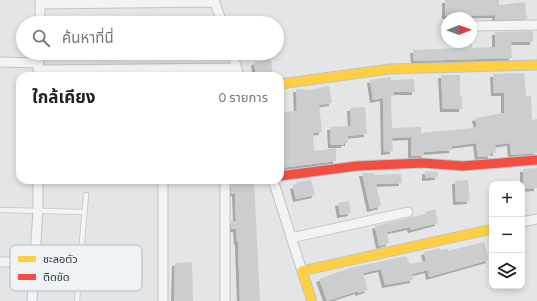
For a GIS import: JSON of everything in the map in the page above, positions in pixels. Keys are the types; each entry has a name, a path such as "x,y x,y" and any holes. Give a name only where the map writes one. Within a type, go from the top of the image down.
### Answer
{"street":[{"path":"40,16 40,2 214,1 219,16"},
{"path":"477,26 537,25"},
{"path":"38,70 39,60"},
{"path":"0,62 38,70 238,72 234,60"},
{"path":"284,83 390,69 537,65"},
{"path":"284,175 357,166 422,163 463,166 537,160"},
{"path":"36,245 38,184"},
{"path":"163,184 163,301"},
{"path":"225,184 226,301"},
{"path":"274,184 312,301"},
{"path":"291,238 408,212"},
{"path":"525,221 537,219"},
{"path":"302,271 489,230"},
{"path":"32,301 33,291"}],"lane":[{"path":"81,245 86,195"},
{"path":"0,210 84,212"},
{"path":"77,301 78,291"}],"building":[{"path":"445,0 499,0 499,5 525,2 527,19 495,20 495,15 477,15 477,12 445,12"},
{"path":"533,31 533,42 511,42 512,58 414,61 413,50 495,47 495,32"},
{"path":"271,60 273,72 255,72 254,62"},
{"path":"524,73 526,96 531,96 532,120 537,119 537,153 511,155 510,143 495,145 496,153 491,153 491,156 478,157 476,143 452,146 452,150 424,152 424,156 411,156 411,137 392,138 393,151 384,152 383,98 373,100 370,80 391,77 391,80 414,79 415,92 393,92 394,96 391,97 392,128 421,127 421,133 474,128 477,126 475,118 504,113 504,93 494,93 493,74"},
{"path":"441,75 460,75 460,96 462,96 462,109 443,109"},
{"path":"329,86 332,103 319,105 322,132 313,133 314,151 336,148 336,161 284,168 284,112 297,111 296,89 310,90"},
{"path":"365,107 367,134 348,136 348,143 344,143 344,145 331,145 330,127 351,126 350,108"},
{"path":"537,168 537,188 525,189 525,181 523,181 523,169"},
{"path":"425,171 438,172 438,177 425,178"},
{"path":"362,173 374,173 374,175 401,174 402,183 376,184 381,206 370,209"},
{"path":"311,180 315,195 296,199 293,186 297,185 296,182"},
{"path":"468,180 470,201 456,202 455,181"},
{"path":"231,184 254,184 260,301 240,301 238,242 236,229 231,229 231,221 236,221 235,193 231,194"},
{"path":"349,201 351,213 340,215 338,203"},
{"path":"435,209 438,223 411,230 410,227 387,232 389,243 379,246 375,226 426,214 425,212"},
{"path":"484,242 489,260 429,277 428,270 412,274 413,280 385,285 381,269 363,273 368,290 358,293 358,291 327,301 319,279 350,268 406,256 410,264 426,261 424,252 440,248 440,250 448,249 448,251"},
{"path":"192,262 193,301 174,301 175,263"}],"traffic: slow":[{"path":"284,83 390,69 537,65"},
{"path":"312,301 302,271 489,230"}],"traffic: jam":[{"path":"284,175 357,166 422,163 463,166 537,160"}]}
